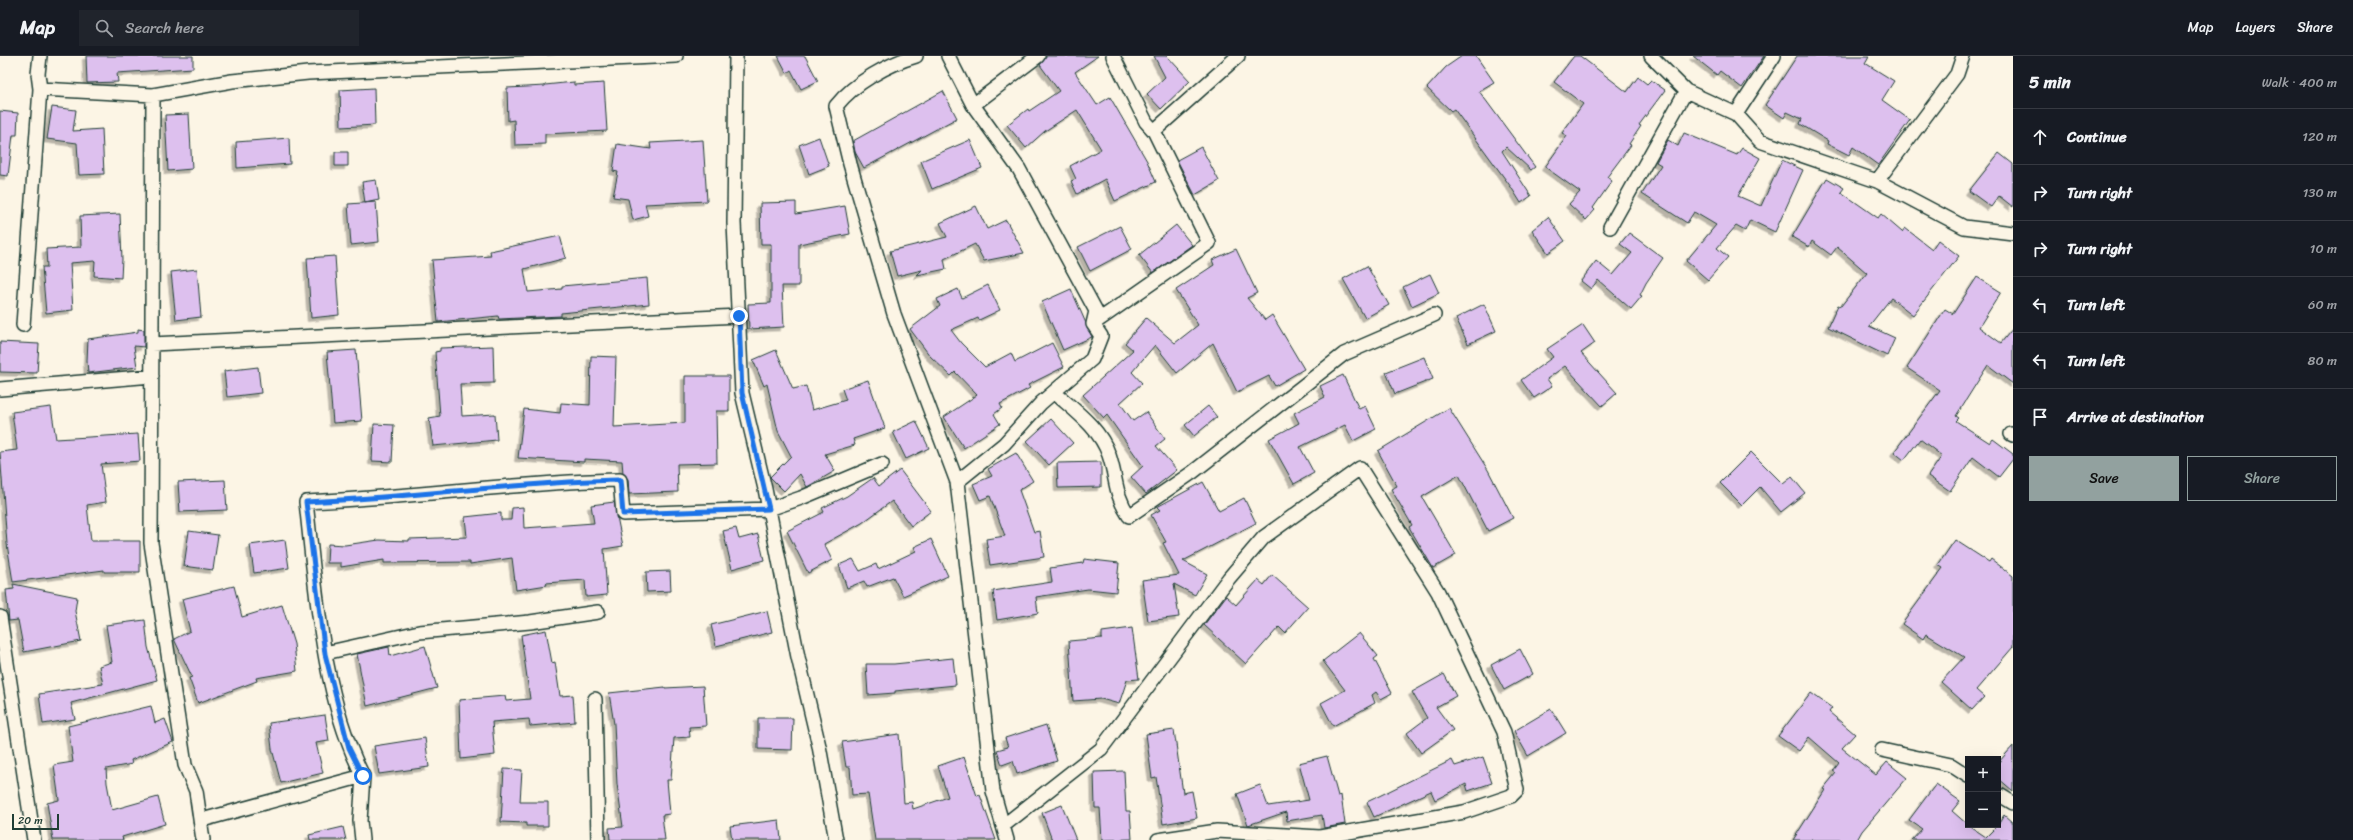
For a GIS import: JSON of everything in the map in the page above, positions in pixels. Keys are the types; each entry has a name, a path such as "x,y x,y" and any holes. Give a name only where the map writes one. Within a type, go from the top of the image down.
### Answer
{"street":[{"path":"23,326 40,89 38,74 40,56"},
{"path":"40,89 153,95 232,81 308,73 676,56"},
{"path":"736,56 734,222 742,393 769,509 798,657 819,746 836,840"},
{"path":"916,56 904,59 862,83 844,96 836,106 850,164 894,314 957,482 992,784 1006,840"},
{"path":"948,56 973,105 1019,169 1096,311 1093,324 1102,336 1092,359 1041,403 1004,444 957,482"},
{"path":"973,105 1038,56"},
{"path":"1093,324 1209,243 1154,130 1146,122 1113,56"},
{"path":"1154,130 1238,56"},
{"path":"1650,56 1686,91 1736,114 1760,141 1877,181 1964,227 2013,233"},
{"path":"1736,114 1774,56"},
{"path":"1877,181 1957,74 1963,56"},
{"path":"1610,227 1686,91"},
{"path":"153,95 151,543 184,765 196,790 202,820 203,840"},
{"path":"1054,392 1097,432 1108,454 1119,501 1129,516 1193,472 1344,354 1434,315"},
{"path":"152,344 739,316"},
{"path":"0,389 152,376"},
{"path":"362,840 360,821 363,776 349,748 325,654 306,502 357,500 554,481 620,480 623,514 769,509 801,498 882,464"},
{"path":"1003,826 1101,749 1229,578 1264,537 1360,468 1438,592 1504,732 1517,790 1511,796 1464,812 1320,837 1217,831 1158,840"},
{"path":"325,654 419,632 530,622 598,612"},
{"path":"0,616 34,840"},
{"path":"595,699 598,840"},
{"path":"1882,750 1951,765 1965,774"},
{"path":"202,820 363,776"},
{"path":"2001,796 2013,803"}],"building":[{"path":"86,56 193,56 193,68 117,73 118,82 87,83"},
{"path":"778,56 805,56 818,81 801,89 791,70 787,73"},
{"path":"1047,56 1098,56 1075,72 1097,105 1110,97 1147,161 1156,182 1115,201 1105,179 1077,194 1071,181 1076,179 1070,166 1101,149 1077,110 1045,131 1026,148 1007,125 1028,109 1029,111 1059,91 1040,65"},
{"path":"1154,56 1167,56 1190,81 1161,109 1147,94 1165,77"},
{"path":"1462,56 1476,56 1494,82 1479,91 1535,167 1531,170 1506,147 1502,151 1531,196 1521,203 1454,109 1451,111 1427,88 1446,67"},
{"path":"1574,56 1580,56 1627,92 1638,77 1647,84 1651,80 1665,90 1639,125 1641,126 1629,144 1631,145 1607,177 1612,181 1593,208 1595,210 1586,220 1569,204 1580,192 1545,167 1567,136 1562,133 1583,104 1554,82"},
{"path":"1693,56 1764,56 1742,88 1720,71 1717,75"},
{"path":"1797,56 1869,56 1865,63 1894,81 1882,100 1910,120 1878,165 1853,147 1849,155 1827,144 1828,141 1800,124 1802,119 1787,112 1784,118 1765,105"},
{"path":"574,82 574,85 604,83 607,131 545,134 545,144 515,145 514,120 508,121 507,88 545,86"},
{"path":"374,88 375,125 341,127 340,90"},
{"path":"943,91 957,118 864,168 855,152 853,141"},
{"path":"52,107 76,110 73,131 102,129 104,174 79,175 77,143 47,139"},
{"path":"0,111 18,113 17,135 13,135 8,176 0,175"},
{"path":"189,114 192,169 168,171 165,115"},
{"path":"1684,133 1737,155 1742,148 1760,158 1738,196 1761,206 1782,160 1803,170 1775,232 1750,220 1745,231 1736,226 1717,248 1728,257 1708,280 1686,261 1716,225 1694,212 1687,223 1642,194 1661,165 1656,162 1668,140 1678,146"},
{"path":"819,137 829,166 809,174 799,145"},
{"path":"289,138 290,164 237,168 236,142"},
{"path":"703,140 707,201 645,204 648,216 633,220 628,199 613,197 618,172 613,171 617,144 651,149 650,143"},
{"path":"970,140 982,168 932,189 921,161"},
{"path":"1201,147 1219,181 1195,195 1177,160"},
{"path":"335,152 348,152 348,166 335,166"},
{"path":"1999,153 2013,164 2013,207 1999,196 1991,207 1969,191"},
{"path":"1827,178 1844,188 1841,192 1878,218 1881,214 1902,232 1905,228 1932,249 1938,240 1959,256 1913,315 1891,298 1869,326 1895,338 1887,356 1828,327 1838,305 1841,306 1867,273 1837,247 1831,255 1812,241 1809,247 1792,237"},
{"path":"376,180 379,200 365,203 362,182"},
{"path":"376,202 379,242 351,245 348,204"},
{"path":"796,202 796,214 845,206 850,234 799,244 799,286 782,286 784,327 749,329 748,304 771,303 771,244 761,244 760,203"},
{"path":"976,206 987,229 1006,220 1024,253 984,261 975,244 944,259 946,269 917,275 922,270 897,276 890,251 947,237 940,223"},
{"path":"120,214 122,259 121,278 94,276 95,261 70,263 73,310 46,313 42,267 47,267 46,249 81,247 80,216"},
{"path":"1548,217 1565,241 1548,253 1532,230"},
{"path":"1176,225 1192,245 1153,273 1139,255"},
{"path":"1120,226 1132,249 1090,271 1078,247"},
{"path":"1629,233 1663,258 1646,283 1640,295 1642,296 1631,309 1598,280 1591,289 1581,281 1596,261 1613,275 1632,253 1620,244"},
{"path":"560,236 566,258 524,269 528,292 562,289 562,286 647,278 649,304 561,313 561,316 499,319 498,316 438,322 432,260 491,256 490,251"},
{"path":"1236,249 1257,293 1247,298 1265,320 1272,315 1304,369 1275,386 1269,376 1237,392 1213,343 1177,373 1155,345 1132,372 1142,383 1120,403 1133,421 1146,412 1165,439 1156,446 1177,470 1146,494 1131,477 1143,466 1107,415 1104,418 1083,395 1133,350 1125,343 1146,318 1175,343 1198,325 1176,290 1214,265 1212,260"},
{"path":"335,256 339,315 311,318 307,258"},
{"path":"1367,266 1389,305 1365,318 1343,279"},
{"path":"197,269 201,317 176,320 171,272"},
{"path":"1430,274 1439,293 1412,306 1403,287"},
{"path":"1977,277 2001,292 1979,327 2001,343 2013,328 2013,384 1988,365 1956,416 1959,418 1956,421 1990,443 1993,439 2013,454 2013,459 1999,477 1973,457 1950,491 1928,476 1942,456 1920,439 1904,460 1894,452 1940,390 1907,368 1945,309 1953,314"},
{"path":"988,285 1000,310 979,320 978,318 951,330 961,343 985,367 1011,353 1015,362 1052,343 1064,367 1028,385 1030,388 1000,404 1002,408 994,414 1000,424 964,448 944,417 977,395 955,372 951,376 930,356 910,329 940,306 937,299 958,289 962,298"},
{"path":"1071,289 1092,337 1063,350 1042,302"},
{"path":"1484,304 1496,331 1468,344 1456,318"},
{"path":"1583,325 1595,343 1581,353 1617,393 1602,406 1565,366 1547,379 1552,386 1534,398 1521,380 1553,357 1547,349"},
{"path":"138,329 144,330 144,347 134,346 137,367 88,373 88,339 138,332"},
{"path":"0,342 39,344 37,373 0,372"},
{"path":"493,346 494,383 460,384 462,416 495,414 497,440 433,446 429,418 440,416 435,352 440,351 440,348"},
{"path":"356,350 362,421 333,423 327,352"},
{"path":"776,350 793,389 806,386 812,410 846,400 842,389 868,380 885,428 853,439 855,445 825,454 835,471 807,487 800,474 784,491 770,477 791,456 778,431 767,384 764,386 753,360"},
{"path":"591,356 616,357 614,427 685,423 685,376 729,376 729,411 716,411 717,463 677,464 678,492 629,494 628,479 623,473 622,461 584,459 584,462 518,458 524,409 560,413 561,403 590,405"},
{"path":"1424,357 1433,379 1395,394 1386,372"},
{"path":"258,367 261,393 227,397 224,371"},
{"path":"1343,375 1359,409 1365,406 1376,429 1353,441 1345,425 1300,447 1314,473 1294,484 1269,439 1299,423 1294,413 1325,397 1320,386"},
{"path":"1208,406 1217,417 1194,436 1185,425"},
{"path":"51,407 56,439 138,434 140,461 101,464 106,502 87,505 91,541 140,541 140,572 104,572 104,570 13,582 7,544 0,452 17,450 12,412"},
{"path":"1449,408 1488,470 1513,518 1488,531 1459,475 1422,497 1456,555 1433,568 1409,527 1412,525 1391,489 1397,486 1378,451"},
{"path":"1051,419 1073,443 1049,465 1027,441"},
{"path":"916,421 929,448 906,459 893,432"},
{"path":"374,424 394,425 392,462 372,461"},
{"path":"1751,452 1783,484 1792,477 1805,493 1781,512 1760,487 1742,505 1720,483"},
{"path":"1016,453 1033,481 1019,490 1034,532 1040,531 1044,557 990,565 986,539 1005,536 990,496 980,500 973,484 992,476 988,469"},
{"path":"1101,462 1101,487 1058,488 1057,463"},
{"path":"900,470 931,511 911,526 892,501 862,523 824,544 832,560 808,573 787,531 824,512 822,508 847,496 873,478 879,486"},
{"path":"225,480 227,510 180,512 178,482"},
{"path":"1203,482 1219,511 1244,498 1256,523 1183,561 1207,574 1195,595 1174,584 1179,617 1148,621 1142,580 1179,575 1163,543 1166,542 1151,515 1160,510 1157,507"},
{"path":"614,502 623,546 604,549 607,595 586,597 585,580 546,583 547,585 516,590 512,558 470,564 470,562 384,563 384,560 341,567 341,563 327,563 328,544 345,545 379,540 409,541 409,539 467,537 465,517 501,513 501,520 511,520 512,508 523,507 524,528 594,523 591,505"},
{"path":"736,528 739,539 758,534 764,560 732,569 723,531"},
{"path":"189,531 218,535 213,570 184,566"},
{"path":"931,539 948,576 903,596 893,577 867,587 864,581 847,588 839,565 853,559 860,571 876,564 878,569 916,551 914,547"},
{"path":"285,540 289,568 254,573 250,545"},
{"path":"1955,540 1989,562 1991,559 2013,576 2013,647 1976,690 1984,697 1972,710 1941,682 1964,657 1926,634 1923,639 1902,624 1943,568 1938,565"},
{"path":"1084,559 1119,563 1116,592 1088,589 1036,597 1038,613 997,620 993,591 1052,582 1050,568 1083,563"},
{"path":"670,571 671,591 647,592 646,572"},
{"path":"1272,575 1308,607 1285,633 1279,627 1246,664 1204,625 1226,596 1236,605 1258,580 1264,585"},
{"path":"13,584 77,597 75,611 81,641 24,652 18,620 9,621 6,590 14,589"},
{"path":"234,586 242,617 282,605 294,644 297,671 256,678 257,681 198,703 189,678 192,677 174,639 190,631 182,599"},
{"path":"767,611 772,632 716,646 711,625"},
{"path":"145,620 148,647 157,680 71,703 75,719 43,724 39,694 103,684 99,666 112,662 106,625"},
{"path":"1132,628 1139,679 1127,680 1119,704 1101,699 1073,701 1069,641 1102,638 1102,632"},
{"path":"546,630 552,663 555,662 560,696 573,695 575,722 530,726 529,719 492,722 495,755 461,759 459,700 505,696 506,701 530,699 521,635"},
{"path":"1359,633 1378,656 1374,659 1392,693 1381,699 1376,692 1372,695 1375,703 1333,726 1321,703 1345,690 1323,661"},
{"path":"425,646 437,688 367,706 357,654 389,647 390,656"},
{"path":"1520,649 1533,674 1504,690 1491,665"},
{"path":"953,658 956,685 868,695 866,664 894,664"},
{"path":"1444,674 1456,696 1436,707 1453,730 1421,753 1407,733 1427,718 1412,692"},
{"path":"703,686 706,726 689,727 690,737 674,738 671,780 667,780 670,814 662,815 665,840 610,840 609,828 623,827 617,784 614,724 609,693 665,687"},
{"path":"1811,693 1832,708 1829,712 1855,734 1842,748 1876,775 1887,762 1907,778 1862,831 1857,840 1793,840 1825,790 1823,789 1836,773 1833,771 1839,763 1809,737 1799,751 1778,736"},
{"path":"151,706 155,723 165,719 173,742 131,760 132,764 106,769 107,783 112,810 158,797 165,824 122,837 123,840 53,840 47,803 59,800 54,765 73,762 68,726"},
{"path":"1551,709 1566,733 1528,756 1514,731"},
{"path":"325,715 329,741 316,743 323,773 281,783 272,749 269,723"},
{"path":"758,718 793,718 792,750 758,749"},
{"path":"1046,725 1057,761 1017,774 1013,761 1002,765 997,750 1008,747 1005,738"},
{"path":"1174,730 1183,793 1192,791 1197,818 1163,824 1156,777 1152,778 1146,734"},
{"path":"899,734 904,803 912,802 913,809 948,797 938,766 964,757 977,796 980,795 996,840 875,840 868,794 852,795 850,767 846,767 842,742"},
{"path":"425,738 429,767 379,774 374,746"},
{"path":"2013,746 2013,791 2001,781 2001,760"},
{"path":"1327,756 1338,796 1341,795 1345,824 1324,828 1322,815 1287,821 1286,812 1248,825 1237,794 1260,785 1268,806 1309,800 1299,763"},
{"path":"1483,757 1492,783 1468,791 1466,784 1435,800 1431,791 1374,817 1367,802 1452,760 1455,766"},
{"path":"504,769 522,770 520,802 548,802 548,826 526,826 526,823 501,822"},
{"path":"1124,771 1126,811 1130,811 1132,839 1102,840 1100,808 1095,808 1094,772"},
{"path":"1936,784 1960,801 1952,811 1965,822 1965,828 1972,828 1986,837 1995,828 2001,828 2001,820 2004,815 2013,823 2013,840 1912,840 1922,829 1909,820"},
{"path":"1062,805 1076,840 1052,840 1042,813"},
{"path":"779,820 781,840 732,840 730,826"},
{"path":"343,827 346,840 310,840 309,835"}],"route":[{"path":"363,776 349,748 325,654 306,502 357,500 554,481 620,480 623,514 769,509 742,393 739,316"}]}
